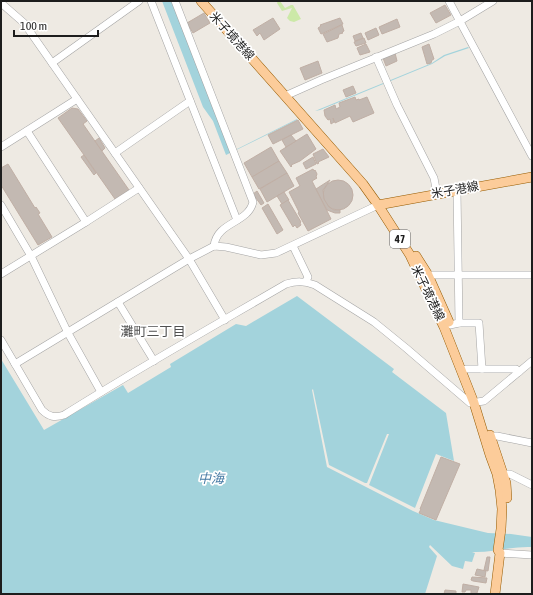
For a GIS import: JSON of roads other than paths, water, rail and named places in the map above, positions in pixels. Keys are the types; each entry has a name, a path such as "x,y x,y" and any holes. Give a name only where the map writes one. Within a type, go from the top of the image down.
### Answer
{"main road":[{"name":"米子境港線","path":"201,1 288,95"},
{"name":"米子境港線","path":"209,1 336,153 381,204 428,275 454,324 476,403 500,474 504,530 495,594"},
{"name":"米子港線","path":"381,204 532,177"},
{"name":"米子境港線","path":"381,204 421,277 444,326 476,403"}],"street":[{"path":"52,63 140,1"},
{"path":"151,1 237,220"},
{"path":"175,1 253,202 249,213 219,232 215,239 214,246"},
{"path":"448,1 532,156"},
{"path":"288,95 434,34 460,21 493,1"},
{"path":"1,3 24,23 116,153 189,259 224,320"},
{"path":"376,57 434,178 437,194"},
{"path":"1,147 77,99"},
{"path":"116,153 190,101"},
{"path":"27,131 86,222"},
{"path":"1,274 139,188"},
{"path":"457,191 458,275 454,324 479,323 482,369"},
{"path":"15,364 189,259 214,246 226,247 261,255 276,253 381,204"},
{"path":"1,205 31,256 68,333 101,392"},
{"path":"293,246 308,277 306,281"},
{"path":"428,275 532,275"},
{"path":"1,340 42,410 48,416 55,417 64,415 286,284 296,281 306,281 319,287 374,322 470,403 484,401 519,372 530,365"},
{"path":"118,302 154,361"},
{"path":"466,369 516,369 519,372"},
{"path":"487,436 497,436 532,444"},
{"path":"500,474 510,474 532,485"},
{"path":"500,551 532,555"}],"water":[{"path":"162,1 172,1 235,150 297,120 226,155 213,121 203,107"},
{"path":"468,47 469,48 445,56 432,64 315,111 432,63 444,55"},
{"name":"中海","path":"297,296 394,369 392,372 446,413 454,461 436,454 415,508 369,485 389,434 387,434 367,483 329,465 313,389 327,467 413,511 434,520 488,533 532,537 532,547 487,552 472,552 475,553 472,562 465,561 463,569 452,566 430,545 429,547 437,556 425,594 1,594 1,359 44,430 123,385 128,393 171,367 170,364 236,324 246,326"}],"district":[{"name":"灘町三丁目","path":"153,331"}]}
